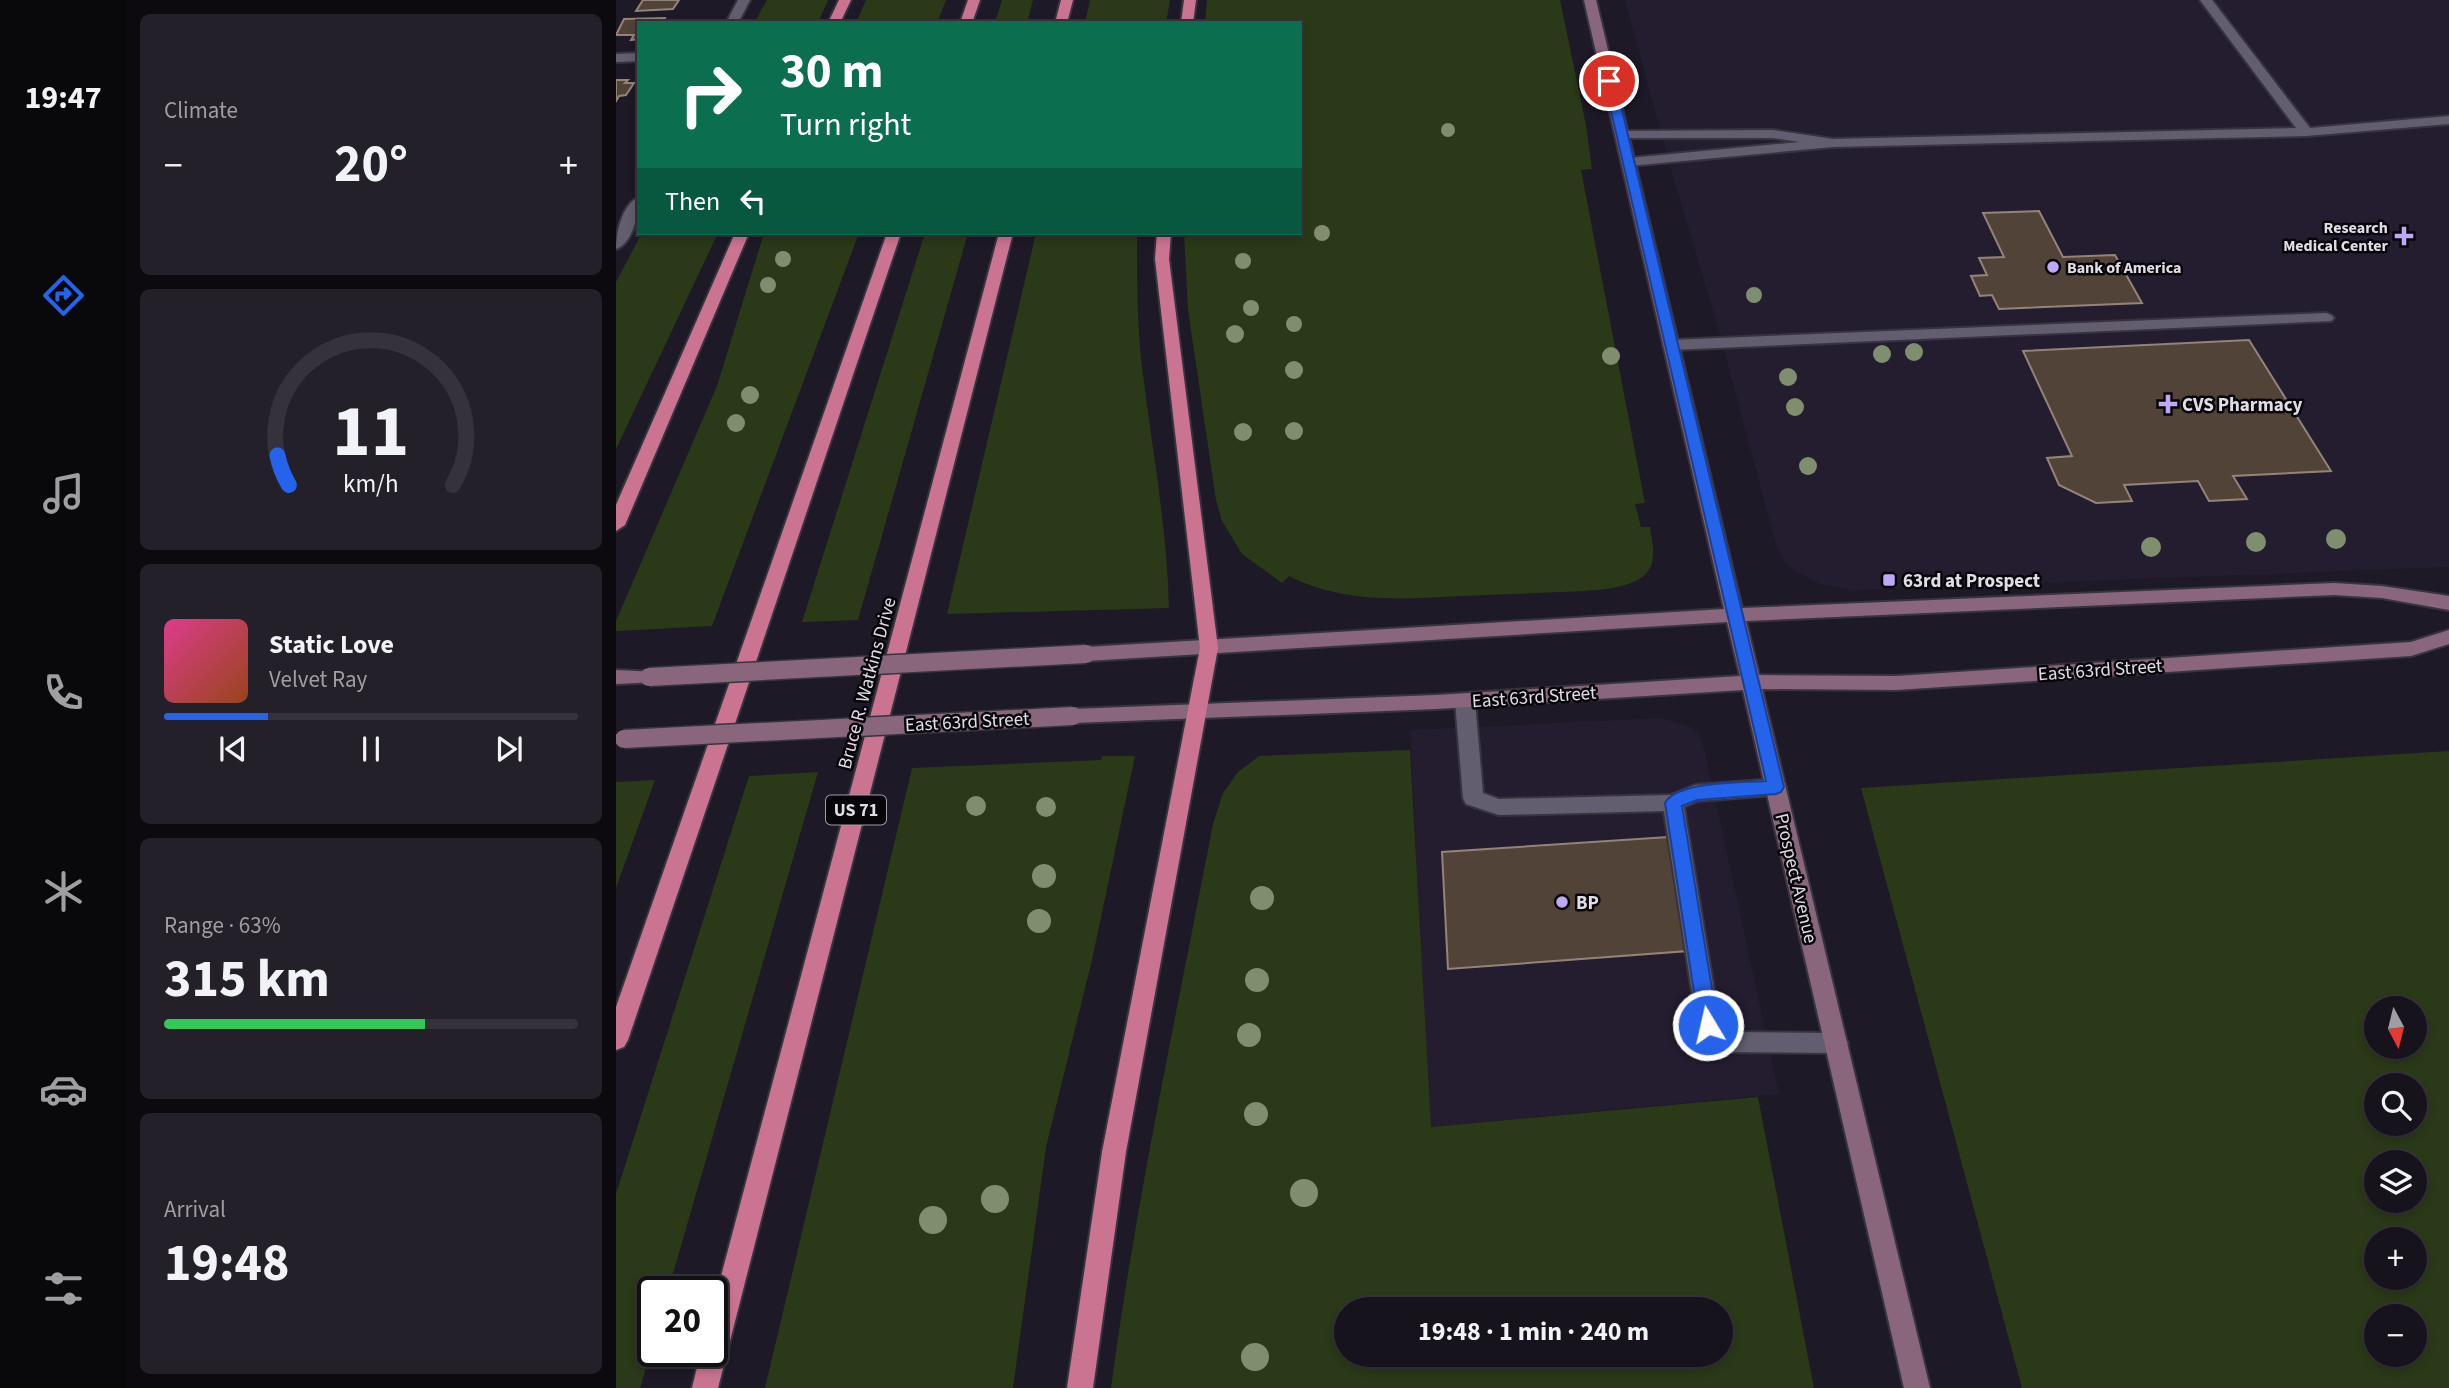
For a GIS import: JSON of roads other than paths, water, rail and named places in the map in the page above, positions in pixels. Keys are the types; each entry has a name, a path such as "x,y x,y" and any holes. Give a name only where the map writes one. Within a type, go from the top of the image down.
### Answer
{"highway":[{"path":"835,21 845,0"},
{"path":"967,21 974,0"},
{"path":"1062,21 1067,0"},
{"path":"1187,21 1190,0"},
{"path":"616,525 741,235"},
{"path":"616,1040 893,235"},
{"name":"Bruce R. Watkins Drive","path":"705,1388 1005,235"},
{"path":"1080,1388 1114,1152 1209,648 1177,397 1163,259 1164,235"}],"main road":[{"name":"Prospect Avenue","path":"1590,0 1917,1388"},
{"path":"616,677 1209,648 1735,615 2334,589 2382,592 2449,603"},
{"name":"East 63rd Street","path":"620,739 1073,716 1465,701 1751,682 1885,683 2411,649 2449,637"}],"street":[{"path":"733,21 744,0"},
{"path":"2206,0 2306,132"},
{"path":"616,58 637,57"},
{"path":"1629,162 1833,143 2306,132 2449,120"},
{"path":"1622,135 1773,134 1833,143"},
{"path":"616,245 637,205"},
{"path":"1671,345 2326,318"},
{"path":"1465,701 1473,798 1499,807 1673,803 1695,793 1776,787"},
{"path":"1673,803 1708,1025 1722,1042 1836,1043"}],"place":[{"name":"Research Medical Center","path":"2404,236"},
{"name":"Bank of America","path":"2053,267"},
{"name":"CVS Pharmacy","path":"2168,404"},
{"name":"63rd at Prospect","path":"1889,580"},
{"name":"BP","path":"1562,902"}]}
